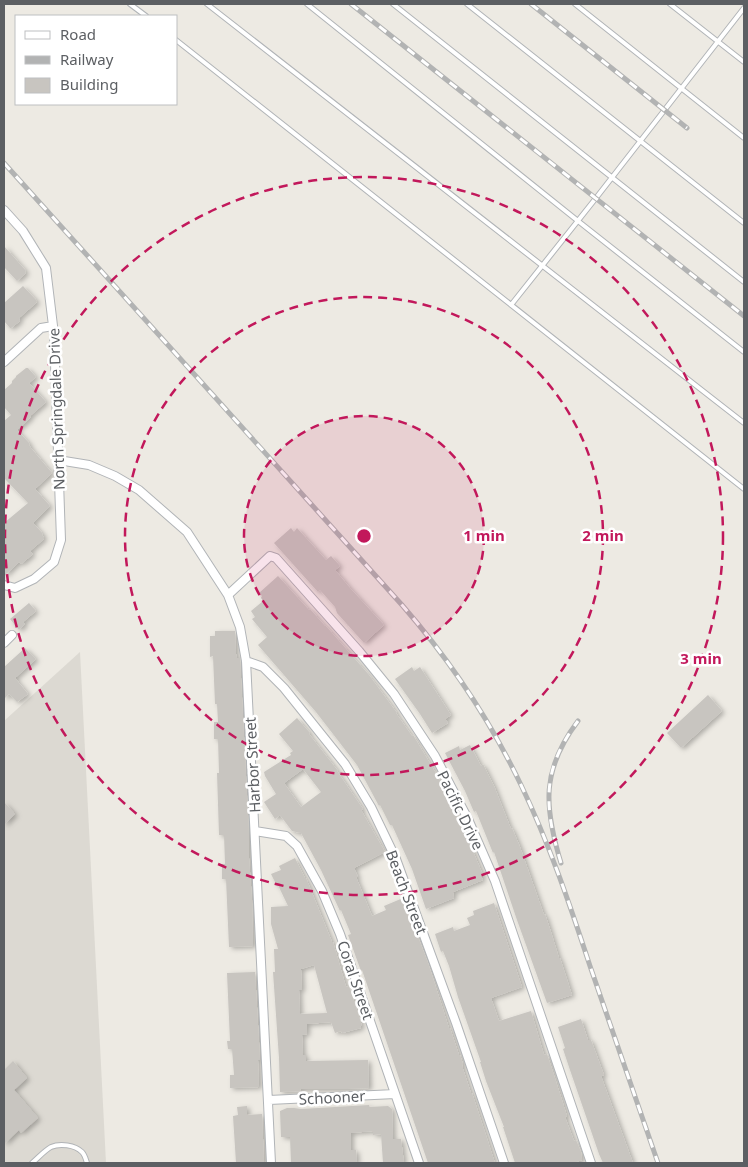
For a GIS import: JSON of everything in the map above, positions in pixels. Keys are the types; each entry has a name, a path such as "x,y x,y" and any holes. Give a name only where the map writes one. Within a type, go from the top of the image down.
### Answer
{"street":[{"name":"North Springdale Drive","path":"4,210 23,232 46,268 53,326 61,540 54,562 34,579 15,588 4,585"},
{"path":"4,362 41,328 53,326"},
{"name":"Harbor Street","path":"58,460 89,466 115,476 139,490 188,532 228,594 240,627 246,661 271,1163"},
{"name":"Pacific Drive","path":"228,594 270,556 276,558 359,651 394,694 430,748 468,819 494,881 591,1163"},
{"path":"4,643 12,635"},
{"name":"Beach Street","path":"246,661 263,667 284,688 345,764 371,807 396,859 504,1163"},
{"name":"Coral Street","path":"255,831 286,836 297,846 322,891 340,934 419,1163"},
{"name":"Schooner","path":"269,1100 395,1094"}],"lane":[{"path":"130,4 145,15"},
{"path":"207,4 744,423"},
{"path":"307,4 744,352"},
{"path":"393,4 744,282"},
{"path":"467,4 744,224"},
{"path":"575,4 744,138"},
{"path":"670,4 744,62"},
{"path":"511,304 744,8"},
{"path":"178,42 744,489"},
{"path":"32,1163 53,1146 64,1145 74,1147 82,1152 88,1163"}],"shaded area":[{"path":"80,652 106,1163 4,1163 4,721"}],"building":[{"path":"4,246 26,271 17,281 4,267"},
{"path":"23,286 37,301 19,318 20,321 10,328 4,321 4,303"},
{"path":"26,368 36,377 29,383 46,402 17,430 52,473 35,489 50,506 33,523 43,534 44,539 30,551 33,554 21,564 19,562 4,576 4,523 28,503 4,478 4,421 11,415 4,407 4,390"},
{"path":"291,528 294,532 297,528 326,560 331,556 340,566 335,570 384,625 364,643 337,613 335,607 320,590 318,592 274,543"},
{"path":"278,576 369,675 413,735 437,775 457,814 483,875 481,876 483,880 453,892 454,898 426,909 412,869 392,825 390,825 357,765 316,712 258,645 267,637 252,619 255,617 251,611 263,601 259,593"},
{"path":"29,603 36,611 23,622 25,624 19,630 10,619"},
{"path":"215,631 235,631 236,654 237,658 240,658 253,946 229,947 226,879 222,879 222,864 225,864 224,835 219,835 218,739 214,739 214,722 218,722 217,704 215,704 213,656 210,657 210,636 215,636"},
{"path":"25,648 36,659 15,678 28,694 17,702 9,694 4,699 4,667"},
{"path":"412,667 414,671 420,667 451,715 445,719 448,723 432,733 395,679"},
{"path":"708,695 722,711 681,748 667,733"},
{"path":"297,718 338,771 363,809 361,810 385,852 354,868 358,877 356,877 372,916 386,910 384,906 403,898 460,1055 495,1163 428,1163 362,970 348,935 351,934 341,910 301,833 292,831 280,815 275,819 264,802 276,794 264,772 291,755 290,753 293,751 279,734","holes":["303,769 321,792 301,807 284,783"]},
{"path":"470,745 481,766 483,764 494,786 520,847 572,995 547,1003 494,852 476,811 474,812 445,753 459,746 460,750"},
{"path":"4,802 15,814 4,825"},
{"path":"295,858 306,878 333,942 346,987 349,986 362,1026 360,1026 361,1028 342,1033 341,1031 335,1033 331,1022 307,1024 307,1034 302,1035 303,1055 306,1055 306,1061 368,1060 369,1088 300,1089 301,1091 280,1092 273,972 275,972 274,949 278,949 271,924 271,907 288,906 271,874 281,870 279,866","holes":["314,965 327,1013 300,1014 299,990 302,990 301,969"]},
{"path":"494,903 522,987 491,998 499,1021 531,1011 544,1055 547,1054 560,1094 567,1116 565,1117 574,1141 576,1140 581,1152 582,1160 573,1163 515,1163 449,966 443,951 441,952 435,934 453,927 454,931 470,925 467,918 474,915 473,911"},
{"path":"255,972 260,1060 258,1060 259,1087 230,1088 230,1075 234,1075 232,1049 228,1049 227,1041 230,1041 227,973"},
{"path":"581,1019 588,1040 591,1040 604,1075 601,1076 633,1163 603,1163 599,1154 563,1049 565,1048 558,1027"},
{"path":"13,1061 27,1078 14,1090 38,1118 21,1133 19,1130 4,1144 4,1070"},
{"path":"369,1105 369,1107 388,1106 392,1109 393,1139 401,1139 404,1163 383,1163 381,1134 373,1135 373,1131 351,1133 351,1150 356,1150 357,1163 291,1163 290,1137 281,1137 280,1111 287,1108 301,1109"},
{"path":"247,1106 247,1115 262,1114 264,1163 236,1163 233,1116 238,1115 237,1107"}],"railway":[{"path":"351,4 744,316"},
{"path":"531,4 687,128"},
{"path":"4,163 402,605 468,691 509,761 550,852 658,1163"},
{"path":"561,863 551,824 549,789 557,756 578,721"}]}
